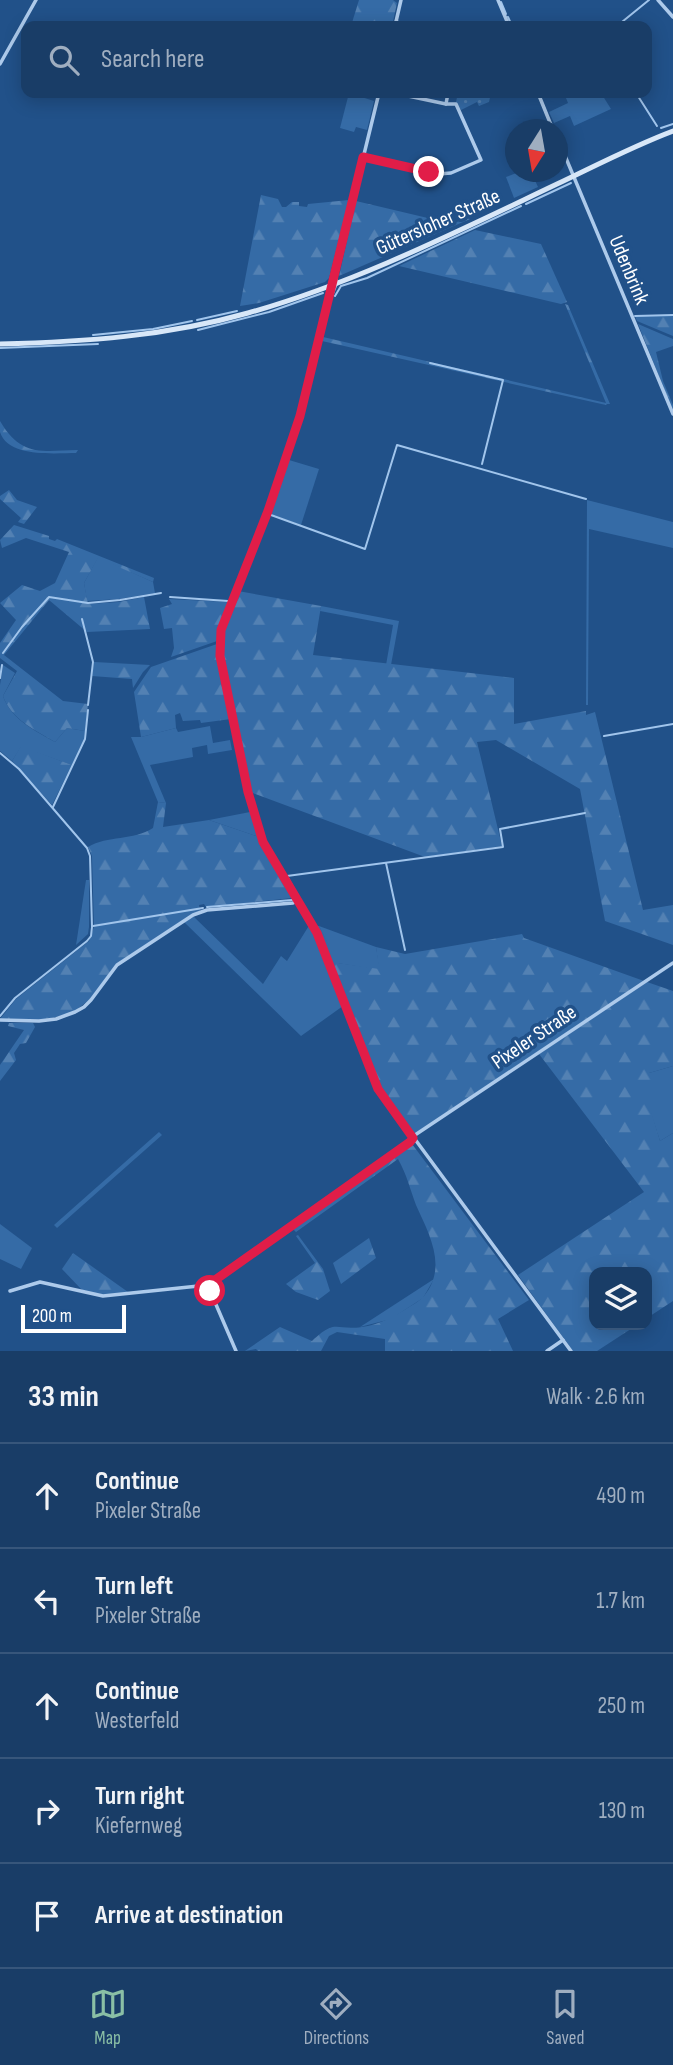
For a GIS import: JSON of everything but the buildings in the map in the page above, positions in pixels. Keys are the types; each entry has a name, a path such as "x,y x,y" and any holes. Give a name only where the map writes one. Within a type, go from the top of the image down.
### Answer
{"main road":[{"name":"Gütersloher Straße","path":"0,344 102,340 154,334 246,314 333,285 673,131"}],"street":[{"path":"24,21 36,0"},
{"path":"396,21 401,0"},
{"path":"498,0 507,21"},
{"path":"658,0 673,17"},
{"path":"0,64 21,27"},
{"path":"378,98 300,416 268,511 221,630 220,656 254,813 265,847 317,933 378,1089 571,1351"},
{"path":"363,157 439,174 451,173 481,160 456,104 418,98"},
{"path":"446,104 447,98"},
{"path":"540,98 549,119"},
{"name":"Udenbrink","path":"568,164 673,414"},
{"path":"0,1021 39,1021 75,1012 84,1007 117,965 193,915 207,910 297,901"},
{"name":"Pixeler Straße","path":"10,1291 40,1282 103,1296 208,1285 399,1150 415,1135 673,963"},
{"path":"208,1285 236,1351"},
{"path":"547,1351 563,1340"}],"green space":[{"path":"359,0 393,0 397,3 393,21 353,21"},
{"path":"348,98 374,101 367,130 356,127 354,132 340,128"},
{"path":"457,98 490,98 489,102 479,106 477,102 461,110 456,102"},
{"path":"566,98 604,98 611,109 574,126 570,116 552,119 549,112 568,103"},
{"path":"508,182 536,182 538,187 514,198"},
{"path":"261,195 278,199 282,207 292,202 299,202 299,206 307,207 308,204 349,200 329,278 325,282 259,303 240,306"},
{"path":"356,201 453,224 465,218 470,219 339,276"},
{"path":"475,230 541,244 567,302 561,304 399,266"},
{"path":"565,304 568,305 610,404 322,341 323,337 606,403"},
{"path":"635,316 673,316 673,336 637,321"},
{"path":"638,324 673,339 673,346 656,352 673,411"},
{"path":"0,421 8,433 24,446 43,451 78,450 76,453 56,453 22,450 5,440 0,432"},
{"path":"289,460 319,469 301,525 271,514"},
{"path":"9,490 17,500 37,507 24,524 18,522 21,518 0,499 0,496"},
{"path":"587,500 673,522 673,548 589,529 586,705"},
{"path":"14,525 49,536 49,539 55,541 57,539 154,578 153,582 98,558 84,583 88,604 144,597 150,629 87,632 49,600 4,655 63,701 88,704 85,731 67,728 55,742 18,717 3,696 17,671 0,658 0,643 16,620 0,603 22,585 40,591 55,583 69,552 26,538 2,548 0,540"},
{"path":"98,557 153,582 155,593 87,601 84,583"},
{"path":"238,591 321,606 313,655 514,678 514,724 586,711 586,715 595,712 643,910 673,905 673,945 605,921 580,789 496,740 477,742 502,846 425,857 250,792 223,655 224,631"},
{"path":"169,599 228,602 217,641 171,657 174,648 172,628 164,629 160,608 172,604"},
{"path":"321,606 399,621 391,665 386,665 393,625 320,611"},
{"path":"217,644 231,719 201,723 200,720 183,721 180,713 175,715 176,728 141,737 134,692 151,667"},
{"path":"94,662 150,665 133,688 132,679 92,676"},
{"path":"3,665 15,673 3,696 12,711 24,723 55,742 67,728 85,731 72,765 21,747 12,761 0,751 0,685"},
{"path":"210,726 213,743 230,740 232,750 208,754 207,745 192,748 193,757 150,765 166,803 158,802 131,737 176,728 178,732"},
{"path":"21,746 72,765 52,805 12,761"},
{"path":"158,802 166,803 163,827 209,820 259,837 292,898 206,907 204,904 199,905 200,911 116,964 90,999 75,1011 40,1020 0,1019 16,999 89,941 94,927 92,856 88,847 137,835 153,828"},
{"path":"250,812 259,837 209,820"},
{"path":"86,880 89,880 88,934 76,945"},
{"path":"193,916 263,984 281,956 287,961 310,924 343,1006 301,1036 184,922"},
{"path":"315,926 319,926 338,963 379,969 376,947 405,954 522,934 524,938 644,981 415,1133 411,1132 380,1087"},
{"path":"319,926 376,947 380,970 337,963"},
{"path":"647,982 673,991 673,1066 649,1073 657,1097 648,1101 660,1141 673,1133 673,1301 652,1315 652,1267 589,1267 589,1330 629,1330 597,1351 573,1351 518,1275 644,1192 539,1054"},
{"path":"9,1023 33,1023 35,1027 26,1043 20,1044 14,1053 16,1060 0,1081 0,1065 24,1030 8,1026"},
{"path":"673,1066 673,1133 660,1141 647,1101 649,1073"},
{"path":"159,1132 162,1135 57,1228 54,1225"},
{"path":"412,1144 529,1300 498,1319 513,1351 385,1351 385,1339 337,1332 329,1336 321,1351 245,1351 280,1327 312,1341 331,1328 353,1328 380,1323 424,1296 435,1274 434,1250 398,1159 296,1232 293,1229"},
{"path":"0,1224 32,1248 21,1269 0,1259"},
{"path":"298,1235 323,1269 330,1291 318,1300 296,1292 286,1284 315,1263 296,1236"},
{"path":"369,1238 376,1258 341,1284 333,1263"},
{"path":"73,1253 128,1292 103,1295 82,1290 62,1269"},
{"path":"434,1279 423,1298 391,1319 360,1327"}],"waterway":[{"path":"623,21 649,0"},
{"path":"501,2 506,14"},
{"path":"508,17 510,21"},
{"path":"639,98 657,126"},
{"path":"661,128 673,124"},
{"path":"526,204 571,183"},
{"path":"335,296 341,286 367,278 521,206"},
{"path":"198,330 269,312 323,293"},
{"path":"197,320 237,311"},
{"path":"635,316 673,315"},
{"path":"93,335 153,329 192,321"},
{"path":"0,348 98,344"},
{"path":"430,363 503,380 482,464"},
{"path":"271,515 365,549 397,445 586,499"},
{"path":"3,653 49,597 88,603 161,593"},
{"path":"170,597 228,601"},
{"path":"82,619 93,662 88,705"},
{"path":"0,678 2,665"},
{"path":"53,807 85,739 88,710"},
{"path":"604,736 673,724"},
{"path":"0,753 19,769 87,848 90,856 92,927 87,941 15,998 0,1016"},
{"path":"299,899 287,876 503,847 500,829 585,813"},
{"path":"386,863 405,950"},
{"path":"207,907 292,900"},
{"path":"93,926 203,908"}],"route":[{"path":"210,1291 208,1285 413,1138 378,1089 317,933 263,842 248,792 219,640 268,511 300,416 363,157 429,172"}]}
